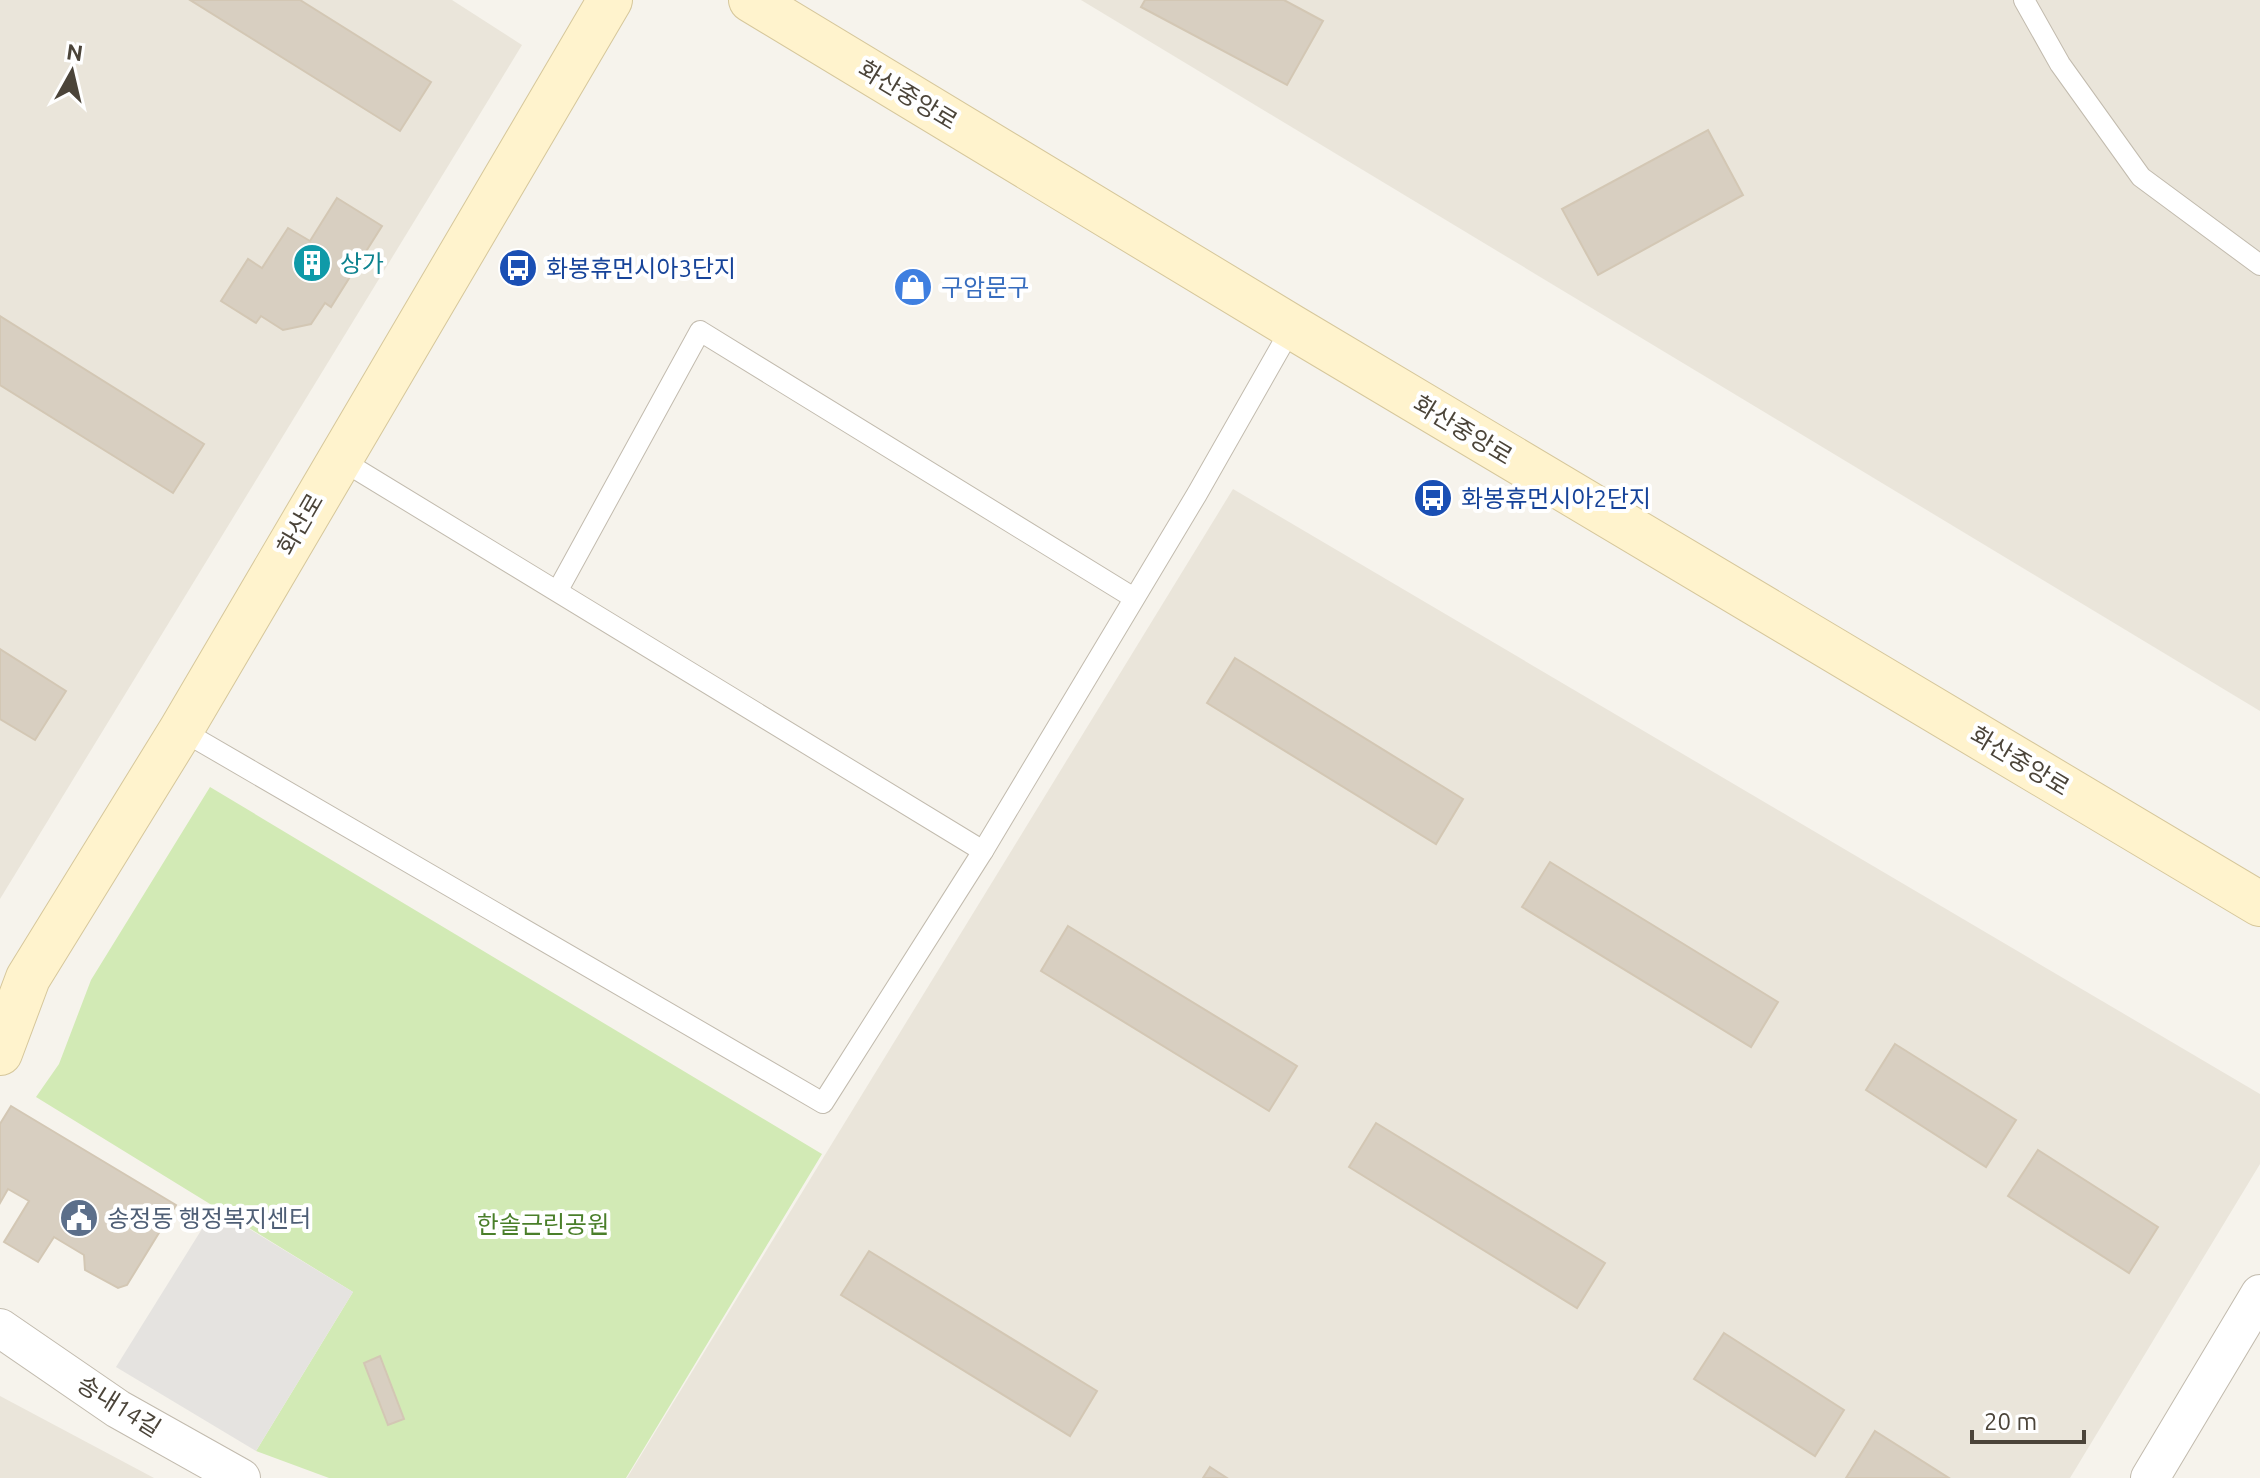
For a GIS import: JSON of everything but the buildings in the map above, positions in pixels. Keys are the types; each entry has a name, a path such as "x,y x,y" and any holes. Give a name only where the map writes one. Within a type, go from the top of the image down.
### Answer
{"main road":[{"name":"화산로","path":"0,1053 28,978 181,730 338,458 610,0"},
{"name":"화산중앙로","path":"751,0 1292,327 2260,904"}],"street":[{"path":"2150,1478 2260,1294"},
{"name":"송내14길","path":"0,1328 118,1409 241,1478"}],"lane":[{"path":"2024,0 2060,64 2141,177 2260,265"},
{"path":"181,730 823,1103 983,851 1197,494 1292,327"},
{"path":"558,590 700,331 1134,598"},
{"path":"338,458 983,851"}],"shaded area":[{"path":"0,0 452,0 522,45 0,899"},
{"path":"1081,0 2260,0 2260,711"},
{"path":"1233,489 2260,1094 2260,1164 2070,1478 627,1478"},
{"path":"215,1208 353,1292 256,1451 116,1367"},
{"path":"0,1396 154,1478 0,1478"}],"green space":[{"name":"한솔근린공원","path":"210,787 822,1154 626,1478 329,1478 256,1451 353,1292 36,1097 59,1064 91,980"}],"place":[{"name":"상가","path":"312,263"},
{"name":"화봉휴먼시아3단지","path":"518,268"},
{"name":"구암문구","path":"913,287"},
{"name":"화봉휴먼시아2단지","path":"1433,498"},
{"name":"송정동 행정복지센터","path":"79,1218"}]}
